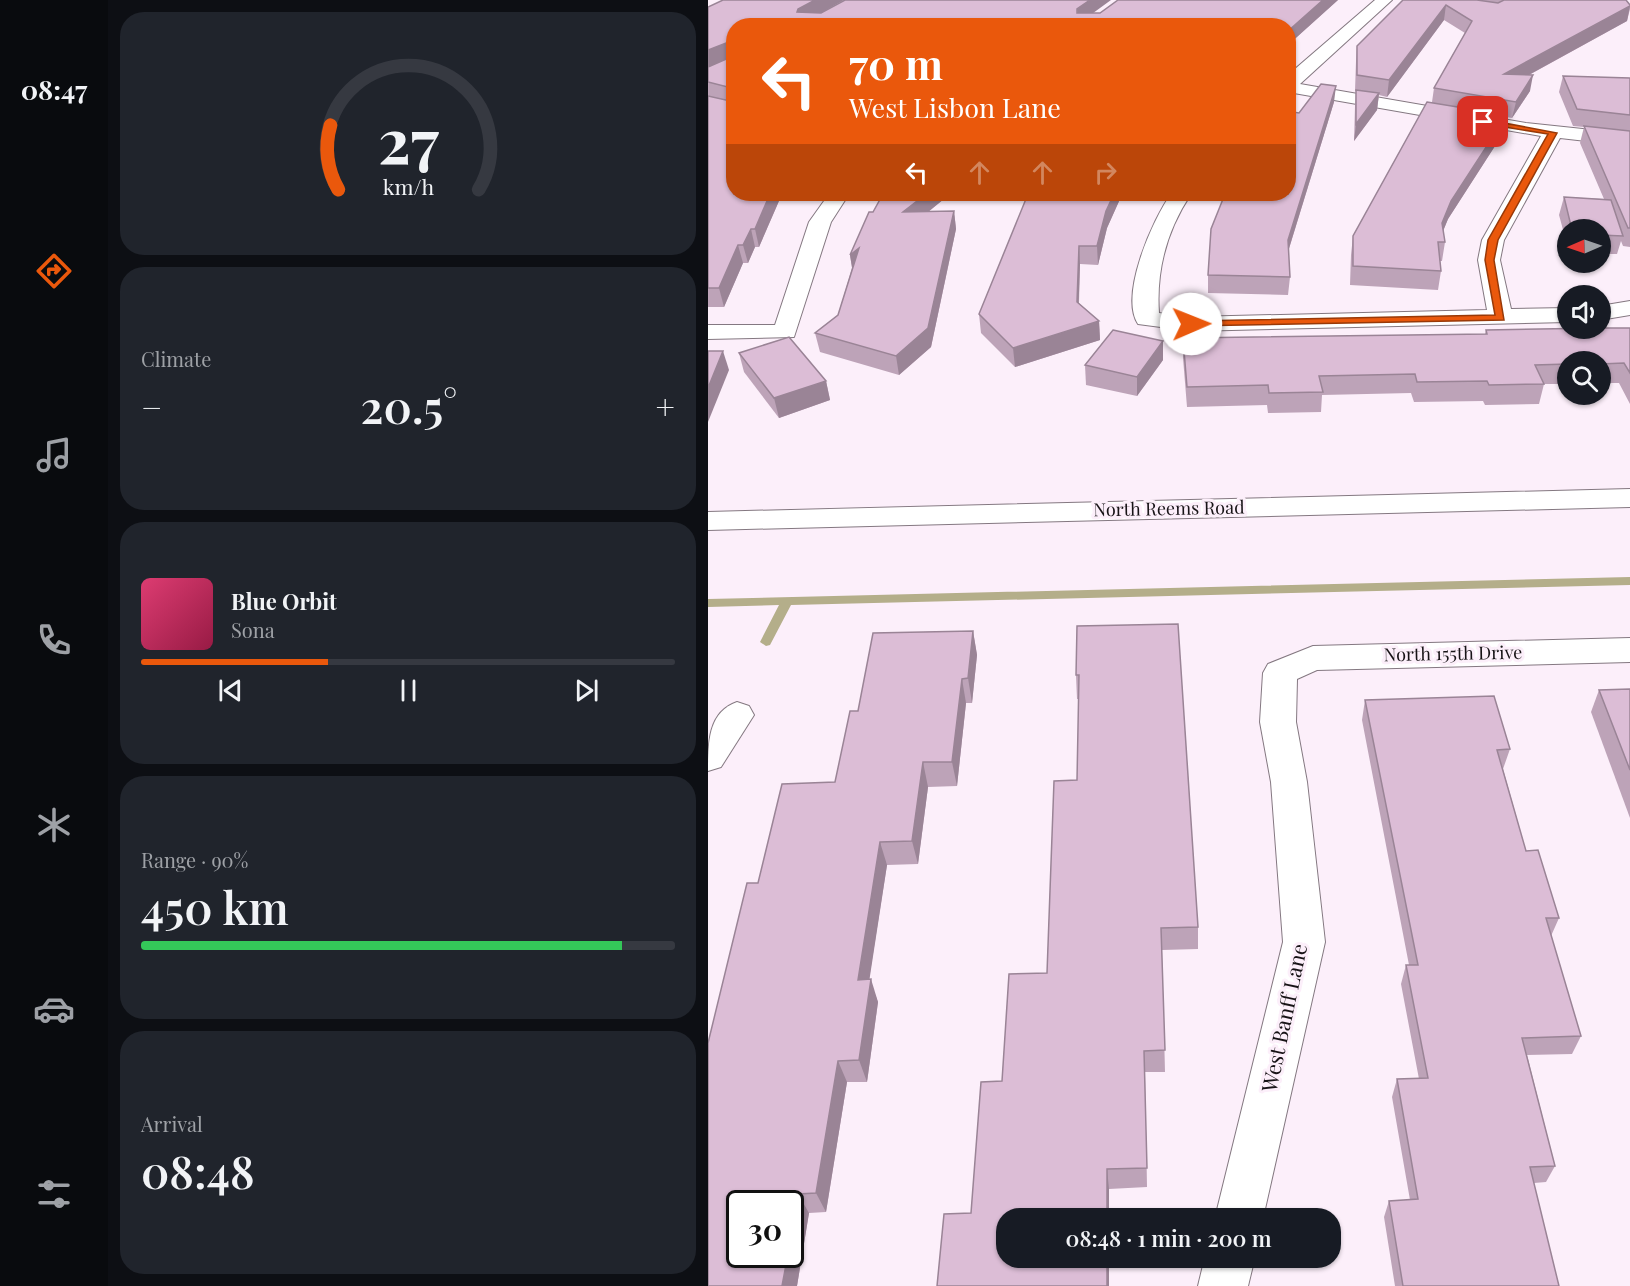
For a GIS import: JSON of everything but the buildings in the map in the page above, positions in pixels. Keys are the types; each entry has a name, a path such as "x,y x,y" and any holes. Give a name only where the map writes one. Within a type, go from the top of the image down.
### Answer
{"street":[{"path":"1296,79 1383,0"},
{"path":"1296,87 1553,133 1630,140"},
{"path":"1501,318 1489,260 1493,240 1553,133"},
{"path":"708,332 785,332 820,222 834,201"},
{"path":"1176,201 1163,227 1149,271 1147,319 1191,324 1557,315"},
{"path":"1611,311 1630,308"},
{"name":"North Reems Road","path":"708,520 1630,498"},
{"name":"North 155th Drive","path":"1280,673 1313,658 1630,650"},
{"name":"West Banff Lane","path":"1241,1208 1304,942 1289,782 1278,723 1280,673"},
{"path":"708,757 737,714"},
{"path":"1223,1286 1227,1268"}],"waterway":[{"path":"787,601 1630,581"},
{"path":"708,603 787,601"},
{"path":"766,642 787,601"}],"route":[{"path":"1191,324 1501,318 1489,260 1493,240 1553,133 1483,122"}]}
